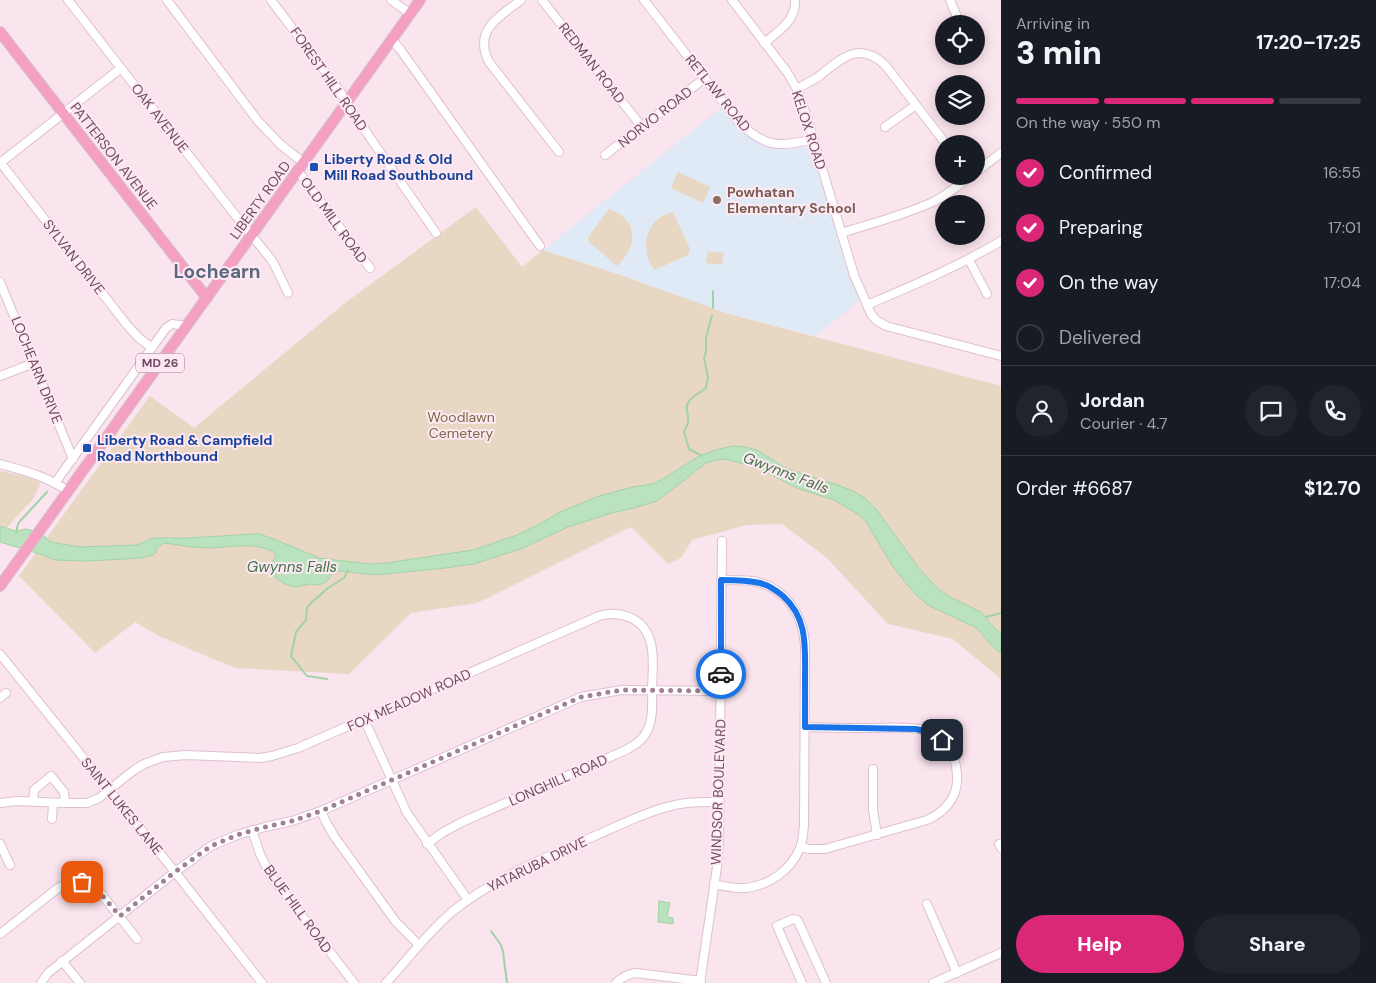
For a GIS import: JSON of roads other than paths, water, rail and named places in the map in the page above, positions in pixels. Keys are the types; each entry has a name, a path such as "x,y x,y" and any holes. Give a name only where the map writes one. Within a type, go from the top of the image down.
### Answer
{"main road":[{"name":"LIBERTY ROAD","path":"0,586 420,0"},
{"name":"PATTERSON AVENUE","path":"0,32 207,298"}],"street":[{"name":"OAK AVENUE","path":"68,0 274,264 288,293"},
{"name":"OLD MILL ROAD","path":"167,0 258,121 301,167 370,268"},
{"name":"FOREST HILL ROAD","path":"272,0 341,93 436,234"},
{"path":"391,0 411,14"},
{"path":"521,0 488,28 484,50 489,62 559,152"},
{"name":"REDMAN ROAD","path":"542,0 642,127"},
{"name":"RETLAW ROAD","path":"644,0 737,120 752,135 761,140 779,145 788,145 814,139"},
{"name":"KELOX ROAD","path":"732,0 787,72 797,89 814,139 854,275 876,320 886,326 1001,356"},
{"path":"764,43 782,29 792,18 795,10 795,0"},
{"path":"950,0 956,15"},
{"path":"392,40 540,246"},
{"path":"797,89 816,78 841,58 863,53 870,54 881,61 939,135"},
{"path":"0,162 121,68"},
{"name":"NORVO ROAD","path":"605,155 705,78"},
{"path":"885,127 916,105"},
{"path":"985,165 1001,152"},
{"name":"SYLVAN DRIVE","path":"0,162 127,325 152,348"},
{"path":"841,233 921,207 946,194 958,185"},
{"path":"867,305 969,260 1001,241"},
{"path":"969,260 987,294"},
{"name":"LOCHEARN DRIVE","path":"0,282 73,459"},
{"path":"55,483 170,325 186,326"},
{"path":"0,376 34,363"},
{"path":"0,464 34,473 68,491"},
{"name":"WINDSOR BOULEVARD","path":"700,982 718,853 722,541"},
{"path":"714,884 743,888 753,887 764,884 783,872 796,856 801,846 804,825 805,645 803,628 788,600 770,587 752,581 721,580"},
{"name":"FOX MEADOW ROAD","path":"0,803 17,800 87,803 99,798 144,764 163,757 186,755 246,758 272,756 298,748 599,616 619,614 633,619 644,627 648,633 653,652 652,690"},
{"name":"SAINT LUKES LANE","path":"0,654 262,983"},
{"path":"41,983 48,973 175,872 211,846 223,840 321,811 581,697 610,692 652,690 721,691"},
{"name":"LONGHILL ROAD","path":"427,844 462,822 634,745 640,740 649,726 653,710 652,690"},
{"path":"364,719 407,814 468,900"},
{"path":"801,846 809,849 825,849 927,820 946,808 955,792 957,784 956,764 949,748 942,740 925,730 805,727"},
{"path":"873,769 873,810 877,834"},
{"path":"33,801 34,790 52,776 64,792 65,803"},
{"path":"52,819 53,802"},
{"name":"YATARUBA DRIVE","path":"386,983 441,922 468,900 512,873 652,811 682,803 720,802"},
{"path":"321,811 334,836 391,916 419,945"},
{"name":"BLUE HILL ROAD","path":"252,830 260,854 271,876 354,983"},
{"path":"0,844 10,865"},
{"path":"0,934 58,888 75,881 94,886 137,939"},
{"path":"927,904 957,973"},
{"path":"802,983 777,926 793,919 798,921 826,983"},
{"path":"933,983 1001,953"},
{"path":"62,962 80,983"},
{"path":"616,983 622,977 636,973 700,982"}],"water":[{"name":"Gwynns Falls","path":"733,446 759,451 782,466 838,485 866,499 876,509 918,567 937,588 950,597 981,612 1001,634 1001,653 975,627 928,605 915,594 893,567 865,520 858,514 834,500 797,488 762,470 724,459 706,463 657,501 568,527 523,548 474,564 375,575 339,571 333,573 327,581 319,585 310,584 296,587 285,584 273,576 270,570 270,566 276,556 274,552 259,547 205,548 164,543 157,547 153,555 141,558 87,561 55,560 0,542 0,526 16,531 27,529 42,534 51,542 79,547 137,545 153,538 260,534 319,558 370,564 386,563 473,550 517,535 560,512 599,496 652,484 698,457 715,450"},
{"path":"659,901 670,903 667,917 673,918 673,924 658,922"}],"waterway":[{"path":"713,291 713,308"},
{"path":"702,456 689,449 684,432 688,422 687,408 689,401 706,388 708,377 704,358 706,338 712,315"},
{"path":"16,533 21,520 47,492"},
{"path":"327,679 307,676 291,656 296,632 306,620 307,608 328,588 344,578 348,570"},
{"path":"986,617 1001,613"},
{"path":"491,931 501,945 507,983"}],"place":[{"name":"Liberty Road & Old Mill Road Southbound","path":"314,167"},
{"name":"Powhatan Elementary School","path":"717,200"},
{"name":"Liberty Road & Campfield Road Northbound","path":"87,448"}],"district":[{"name":"Lochearn","path":"217,271"}],"park label":[{"name":"Woodlawn Cemetery","path":"461,426"}]}
